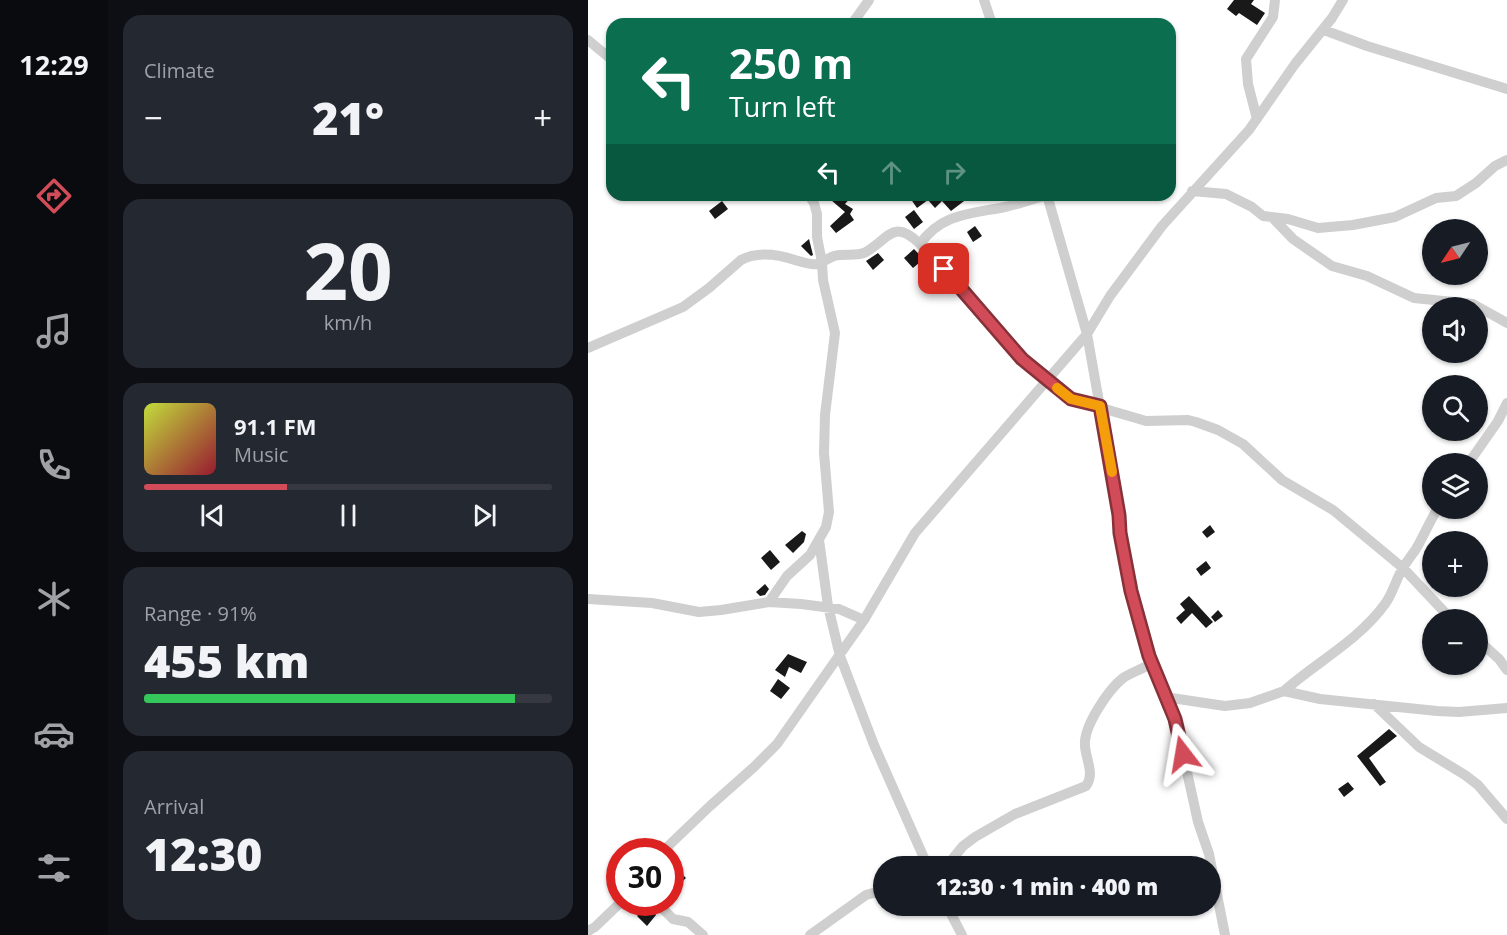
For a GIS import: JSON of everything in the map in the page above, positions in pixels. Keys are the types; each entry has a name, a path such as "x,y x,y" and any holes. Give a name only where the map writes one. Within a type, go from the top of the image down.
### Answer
{"street":[{"path":"856,18 868,0"},
{"path":"984,0 990,18"},
{"path":"1257,119 1248,84 1246,59 1273,17 1275,0"},
{"path":"677,838 765,756 840,656 915,533 1087,334 1110,296 1162,226 1257,119 1295,64 1324,30 1343,0"},
{"path":"1324,30 1367,46 1507,89"},
{"path":"588,40 606,55"},
{"path":"1192,191 1226,194 1252,207 1263,216 1288,219 1318,228 1353,225 1395,217 1436,198 1456,196 1476,183 1495,166 1507,160"},
{"path":"769,602 787,576 807,559 826,527 829,512 824,453 827,387 835,333 823,280 813,201"},
{"path":"910,235 929,232 957,216 1026,201"},
{"path":"1049,201 1087,334 1119,515 1126,573 1152,663 1178,731 1198,822 1209,854 1226,935"},
{"path":"1272,217 1293,239 1332,266 1367,276 1414,298 1473,304 1507,323"},
{"path":"588,348 694,301 747,257 771,254 816,264 833,256 860,254 895,231 902,231 920,244 1006,342 1071,399 1146,421 1188,420 1218,430 1243,444 1290,486 1333,510 1403,568 1442,609"},
{"path":"920,244 929,232"},
{"path":"1476,453 1498,421 1507,403"},
{"path":"1165,697 1225,706 1250,703 1284,691 1304,673 1340,649 1371,621 1389,598 1431,519"},
{"path":"819,540 828,606 840,656 874,745 923,856"},
{"path":"588,599 652,603 699,612 769,602 828,606 864,620"},
{"path":"1488,650 1507,670"},
{"path":"955,856 975,837 1016,814 1086,786 1090,782 1091,773 1084,745 1086,731 1091,720 1116,684 1152,663"},
{"path":"1284,691 1320,699 1399,708 1459,712 1507,708"},
{"path":"1374,704 1419,747 1465,774 1478,785 1507,819"},
{"path":"810,935 866,895 873,893"},
{"path":"588,931 606,916"},
{"path":"669,916 673,920 688,922 703,935"},
{"path":"952,916 962,935"}],"building":[{"path":"1234,0 1254,0 1251,4 1265,13 1257,25 1239,13 1236,16 1227,9"},
{"path":"722,201 728,209 715,219 709,211"},
{"path":"832,201 848,201 845,204 853,209 850,214 854,220 836,233 830,226 845,212"},
{"path":"912,201 927,201 917,208"},
{"path":"929,201 942,201 935,208"},
{"path":"942,201 964,201 951,211"},
{"path":"914,210 923,222 914,229 905,217"},
{"path":"975,226 982,236 973,242 967,232"},
{"path":"809,239 813,255 811,256 801,246"},
{"path":"914,249 941,278 936,282 920,262 913,268 904,258"},
{"path":"878,253 884,260 873,270 866,261"},
{"path":"1210,525 1215,532 1207,538 1202,532"},
{"path":"802,531 806,534 804,542 793,553 785,545"},
{"path":"770,550 780,562 771,570 761,558"},
{"path":"1206,561 1211,568 1201,576 1196,569"},
{"path":"765,584 769,589 765,595 760,596 756,592"},
{"path":"1189,596 1213,622 1206,628 1192,613 1181,624 1176,618 1185,610 1180,604"},
{"path":"1218,610 1223,616 1215,622 1211,617"},
{"path":"788,654 807,662 801,673 789,667 785,677 775,670"},
{"path":"778,679 790,688 781,699 770,691"},
{"path":"1389,729 1397,736 1369,758 1386,782 1380,786 1357,756"},
{"path":"1348,782 1354,789 1344,797 1338,789"},
{"path":"637,916 655,916 647,926"}],"slow traffic":[{"path":"1057,388 1071,399 1083,404 1100,406 1112,472"}],"route":[{"path":"944,269 1022,359 1071,399 1083,404 1100,406 1119,515 1126,573 1149,656 1175,719 1183,754"}]}
